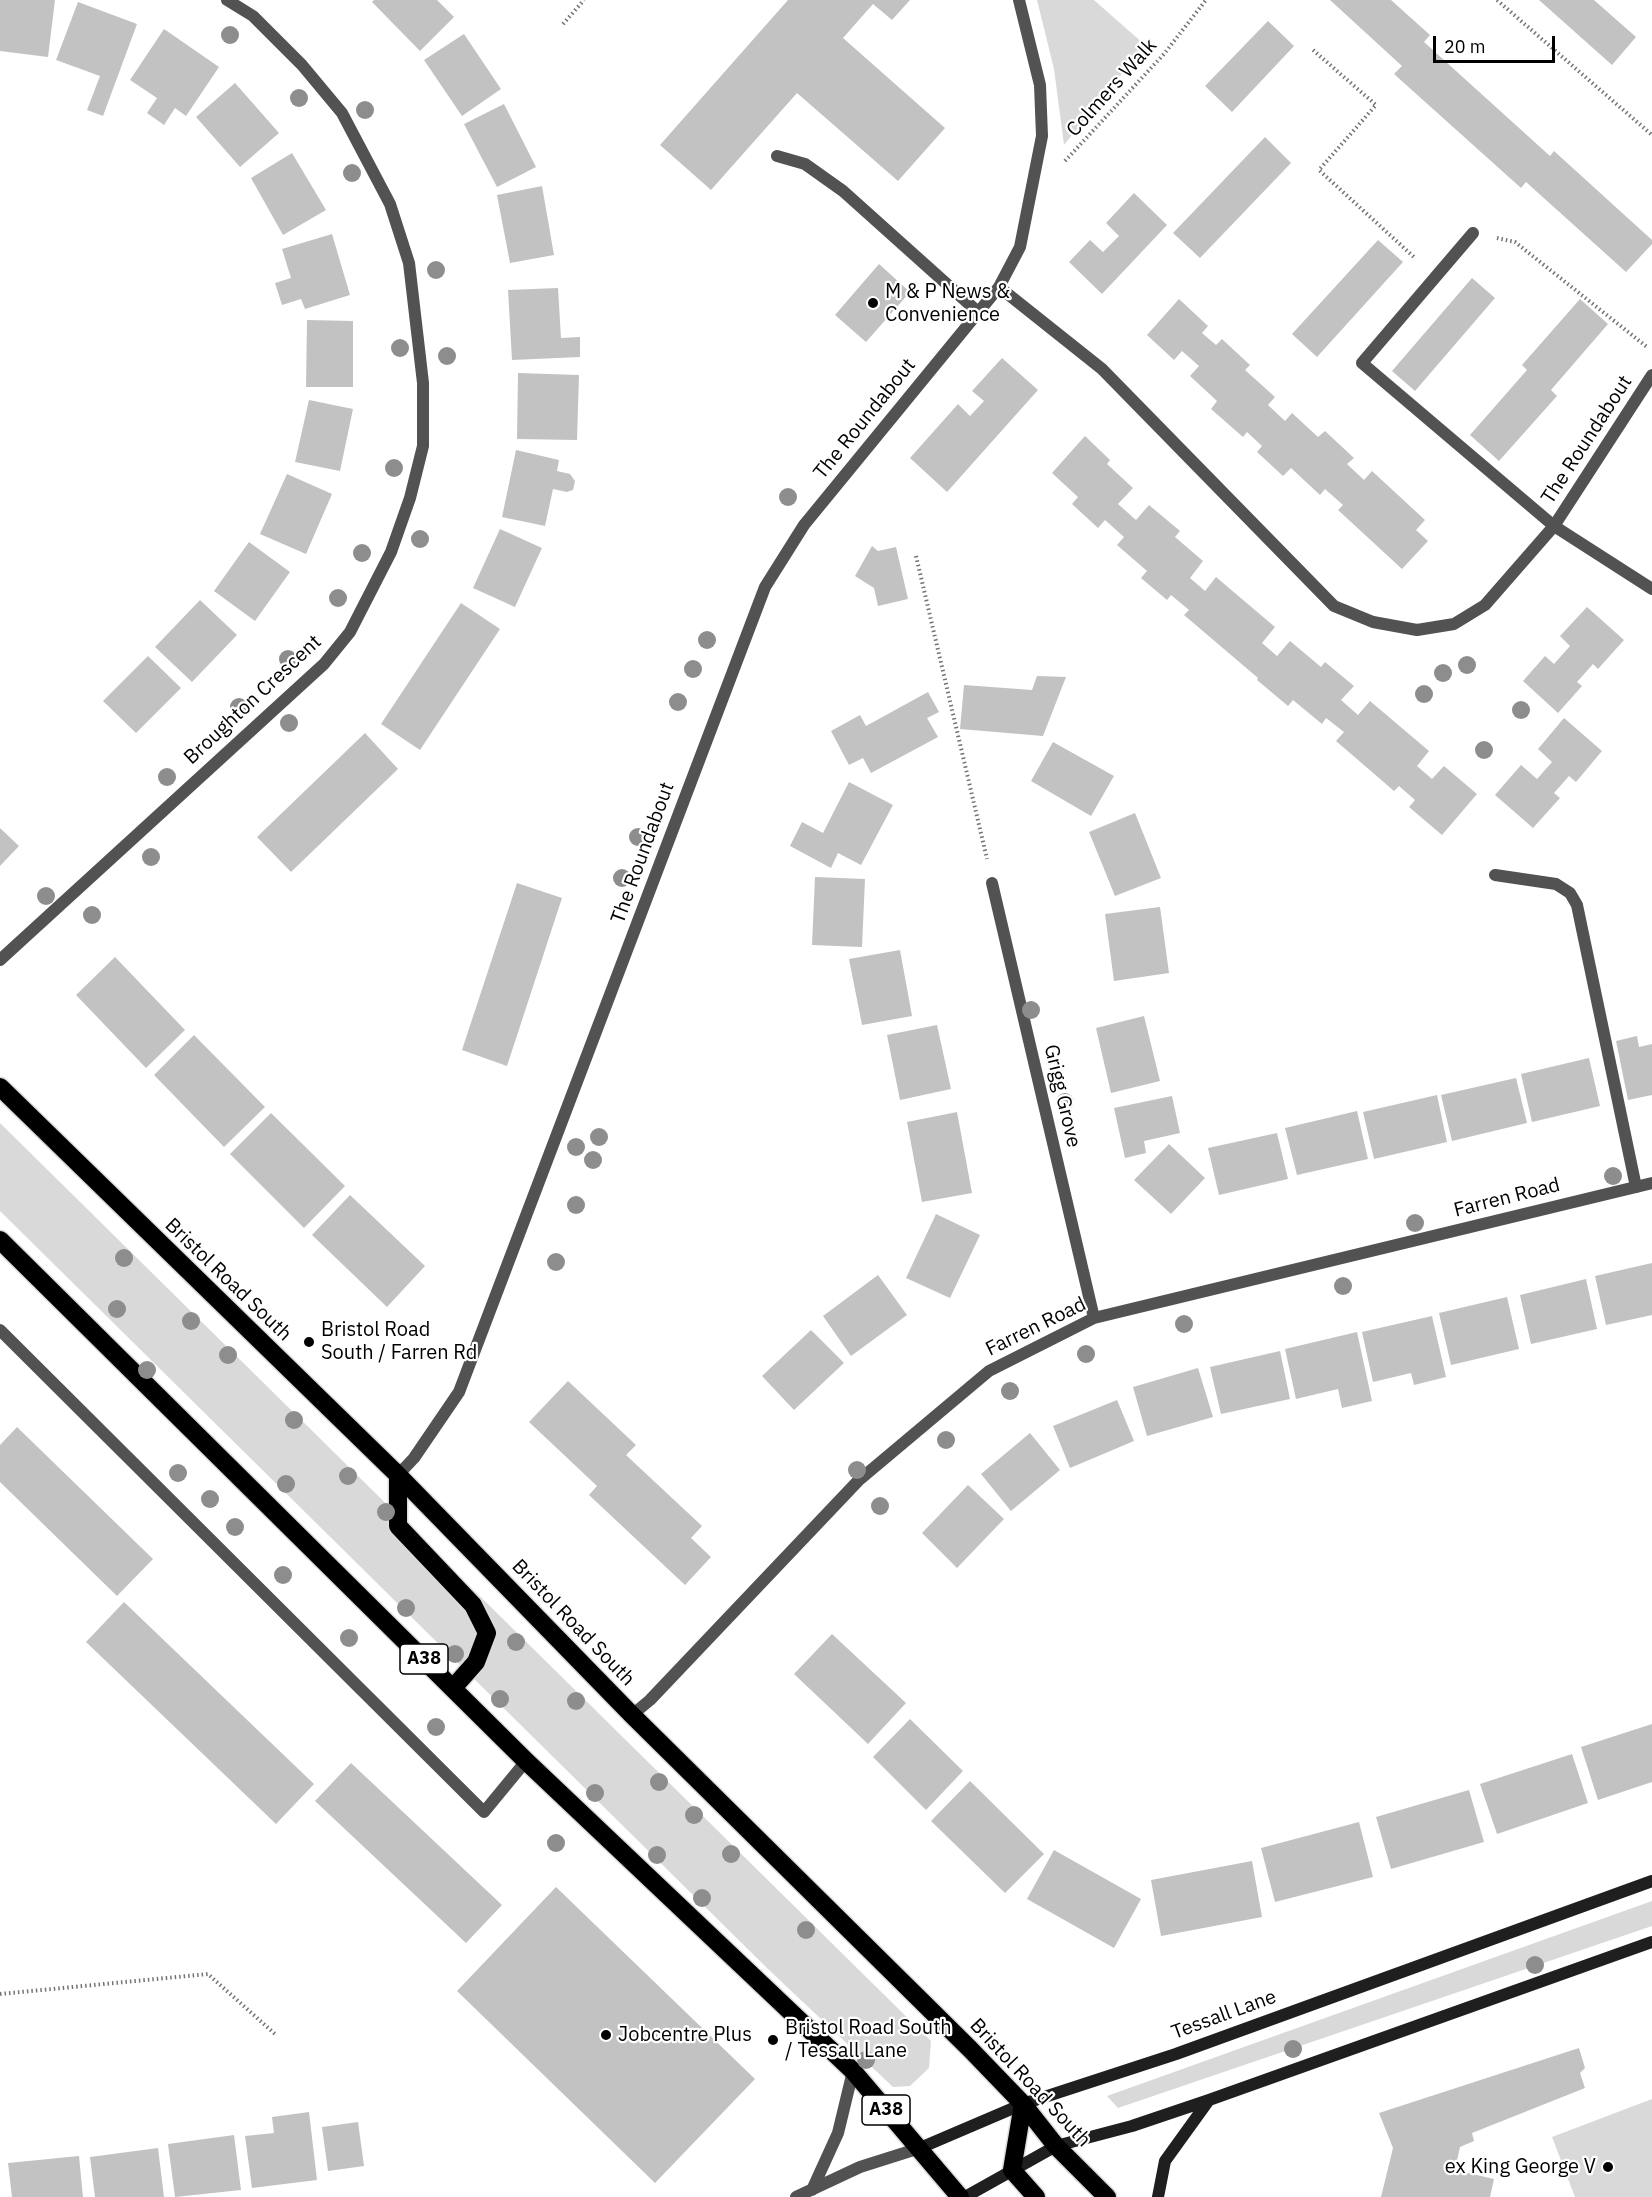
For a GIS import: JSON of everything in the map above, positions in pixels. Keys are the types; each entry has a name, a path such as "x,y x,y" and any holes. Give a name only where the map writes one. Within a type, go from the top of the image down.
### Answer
{"highway":[{"name":"Bristol Road South","path":"0,1087 398,1475 632,1715 1023,2104 1056,2146 1107,2197"},
{"name":"A38","path":"0,1240 526,1761 853,2071 960,2197"},
{"path":"398,1475 398,1526 473,1605 487,1633 476,1662 453,1688"},
{"path":"1023,2104 1012,2170 1036,2197"}],"street":[{"name":"Broughton Crescent","path":"0,960 324,664 350,632 391,552 410,498 423,446 423,383 409,264 390,204 342,113 302,65 253,16 227,0"},
{"name":"The Roundabout","path":"398,1475 414,1458 459,1392 765,587 804,525 999,287 1020,247 1034,190 1042,136 1040,85 1019,0"},
{"path":"777,156 805,164 843,191 978,312"},
{"path":"1473,233 1362,363 1554,526"},
{"name":"The Roundabout","path":"999,287 1102,369 1334,606 1374,622 1417,630 1454,624 1485,605 1554,526 1652,375"},
{"name":"The Roundabout","path":"1554,526 1652,589"},
{"path":"1495,875 1556,884 1570,893 1577,905 1636,1187"},
{"name":"Grigg Grove","path":"992,884 1094,1318"},
{"name":"Farren Road","path":"632,1715 657,1693 858,1481 988,1371 1094,1318 1652,1183"},
{"path":"0,1330 484,1812 526,1761"},
{"name":"Tessall Lane","path":"796,2197 860,2167 920,2148 1023,2104 1176,2054 1652,1881"},
{"path":"964,2197 1056,2146 1132,2126 1209,2100 1652,1942"},
{"path":"812,2190 838,2133 853,2071"},
{"path":"1158,2197 1165,2161 1209,2100"}],"path":[{"path":"563,24 584,0"},
{"name":"Colmers Walk","path":"1034,190 1064,162 1164,54 1206,0"},
{"path":"1497,0 1652,135"},
{"path":"1313,50 1376,105 1319,170 1436,276"},
{"path":"1515,242 1652,351"},
{"path":"916,556 992,884"},
{"path":"0,1994 208,1974 275,2034"}],"shaded area":[{"path":"1037,0 1094,0 1145,45 1064,145 1054,69"},
{"path":"0,1123 931,2041 929,2068 910,2086 893,2087 768,1969 0,1211"},
{"path":"1652,1901 1652,1926 1118,2108 1107,2096"},
{"name":"ex King George V","path":"1652,2099 1652,2197 1575,2197 1552,2137"}],"building":[{"path":"0,0 55,0 48,57 0,51"},
{"path":"374,0 437,0 454,17 420,51 372,2"},
{"path":"788,0 910,0 892,20 873,4 843,38 945,128 898,181 797,93 711,190 660,145"},
{"path":"1330,0 1391,0 1430,35 1424,42 1550,156 1554,151 1652,240 1652,244 1626,272 1526,182 1521,188 1394,74 1402,66"},
{"path":"1539,0 1594,0 1636,37 1612,65"},
{"path":"78,2 137,24 103,116 87,110 100,76 56,60"},
{"path":"1268,21 1294,46 1232,112 1205,86"},
{"path":"164,29 219,67 186,116 175,108 164,125 147,113 157,98 130,80"},
{"path":"464,34 501,89 462,116 424,60"},
{"path":"235,83 279,133 240,167 196,117"},
{"path":"504,104 536,167 497,187 464,124"},
{"path":"1265,137 1291,163 1200,258 1173,233"},
{"path":"292,153 326,210 283,235 251,178"},
{"path":"542,186 554,255 510,263 497,195"},
{"path":"1134,193 1167,225 1102,294 1069,262 1090,240 1103,252 1119,236 1106,223"},
{"path":"332,234 350,295 305,309 301,299 282,305 275,283 291,278 282,249"},
{"path":"1378,240 1403,262 1317,357 1292,334"},
{"name":"M & P News & Convenience","path":"879,264 910,292 866,342 835,315"},
{"path":"1472,278 1495,298 1415,391 1392,371"},
{"path":"558,288 561,338 580,337 580,357 512,360 508,290"},
{"path":"1179,299 1208,326 1202,333 1216,345 1222,339 1250,365 1245,370 1275,397 1268,405 1285,421 1292,413 1318,437 1325,431 1354,458 1347,464 1364,480 1372,471 1425,520 1416,530 1428,541 1402,569 1338,510 1343,505 1325,489 1320,495 1291,468 1283,476 1257,452 1262,446 1247,432 1243,437 1211,409 1217,401 1190,376 1199,366 1182,351 1174,360 1147,335"},
{"path":"1580,299 1608,324 1551,390 1557,396 1499,461 1470,435 1527,370 1522,365"},
{"path":"307,320 353,321 353,387 306,387"},
{"path":"1002,358 1038,390 947,492 910,458 958,404 970,416 984,401 972,391"},
{"path":"518,373 579,375 577,440 517,439"},
{"path":"309,400 353,409 340,471 295,462"},
{"path":"1085,436 1110,460 1107,464 1133,488 1118,504 1136,520 1149,505 1180,531 1175,537 1203,561 1190,578 1205,591 1216,577 1275,627 1262,643 1277,656 1290,641 1321,667 1325,662 1354,686 1341,700 1358,715 1370,701 1429,751 1417,766 1432,779 1444,766 1477,794 1442,835 1409,807 1415,800 1399,786 1394,791 1336,741 1344,732 1326,718 1322,724 1293,700 1288,706 1184,615 1189,610 1171,595 1167,600 1141,578 1147,571 1117,545 1124,537 1105,520 1098,528 1072,504 1078,497 1052,473"},
{"path":"516,450 559,460 557,471 570,474 575,481 573,490 567,492 553,489 545,526 502,517"},
{"path":"287,474 332,494 306,554 260,534"},
{"path":"500,529 542,548 515,607 473,588"},
{"path":"249,542 290,572 255,621 214,591"},
{"path":"872,546 878,551 896,547 908,599 878,606 874,588 855,576"},
{"path":"200,600 237,635 192,682 155,647"},
{"path":"461,603 500,629 420,750 381,724"},
{"path":"1587,607 1624,640 1598,669 1593,664 1577,682 1582,686 1558,713 1523,681 1545,656 1554,664 1570,646 1560,636"},
{"path":"148,656 181,688 136,733 103,701"},
{"path":"1037,676 1066,677 1043,736 960,729 964,685 1032,690"},
{"path":"928,692 939,712 927,718 938,737 871,773 863,758 849,765 831,731 860,715 866,726"},
{"path":"1564,718 1602,751 1576,782 1569,776 1554,793 1560,798 1533,828 1495,795 1521,765 1537,779 1552,762 1538,749"},
{"path":"365,733 398,769 291,872 257,837"},
{"path":"1053,742 1114,776 1091,816 1031,781"},
{"path":"849,782 893,805 861,865 838,853 831,868 790,846 802,822 823,833"},
{"path":"1135,813 1161,878 1115,896 1089,832"},
{"path":"0,828 19,846 0,866"},
{"path":"815,877 865,879 862,947 812,945"},
{"path":"517,883 562,898 507,1066 462,1050"},
{"path":"1160,907 1169,973 1114,981 1105,914"},
{"path":"900,950 912,1016 862,1025 849,959"},
{"path":"115,957 185,1030 146,1068 76,995"},
{"path":"1144,1016 1160,1081 1111,1093 1096,1028"},
{"path":"937,1025 951,1089 900,1100 887,1035"},
{"path":"194,1035 265,1107 224,1147 154,1075"},
{"path":"1637,1036 1639,1047 1652,1044 1652,1095 1628,1100 1616,1041"},
{"path":"1589,1058 1600,1106 1532,1122 1521,1074"},
{"path":"1516,1078 1527,1123 1452,1141 1441,1095"},
{"path":"1437,1095 1447,1142 1374,1159 1363,1112"},
{"path":"1172,1096 1180,1133 1144,1141 1146,1153 1125,1158 1114,1108"},
{"path":"1357,1111 1368,1159 1297,1175 1285,1128"},
{"path":"957,1112 972,1193 922,1202 907,1122"},
{"path":"271,1113 345,1186 304,1228 230,1154"},
{"path":"1277,1133 1288,1179 1219,1195 1208,1148"},
{"path":"1169,1144 1205,1178 1171,1214 1134,1180"},
{"path":"350,1195 425,1266 387,1307 312,1235"},
{"path":"936,1214 980,1235 950,1298 906,1278"},
{"path":"1652,1263 1652,1315 1606,1325 1595,1276"},
{"path":"878,1275 907,1315 851,1356 823,1316"},
{"path":"1586,1279 1597,1329 1531,1344 1520,1295"},
{"path":"1507,1297 1519,1349 1451,1365 1439,1313"},
{"path":"1432,1316 1446,1377 1414,1385 1411,1373 1373,1382 1362,1332"},
{"path":"811,1330 844,1363 794,1410 762,1376"},
{"path":"1357,1332 1372,1401 1342,1408 1338,1389 1296,1399 1285,1349"},
{"path":"1280,1351 1290,1399 1221,1414 1210,1367"},
{"path":"1198,1368 1213,1417 1147,1436 1133,1387"},
{"path":"568,1381 636,1445 626,1455 702,1526 691,1538 711,1557 685,1585 589,1495 597,1486 529,1422"},
{"path":"1117,1400 1134,1441 1070,1468 1053,1426"},
{"path":"17,1427 153,1559 117,1596 0,1482 0,1445"},
{"path":"1030,1433 1060,1470 1011,1511 981,1474"},
{"path":"968,1485 1004,1519 957,1568 922,1533"},
{"path":"124,1602 314,1784 276,1824 86,1642"},
{"path":"832,1634 906,1703 868,1744 794,1674"},
{"path":"910,1719 963,1771 926,1810 873,1757"},
{"path":"1652,1724 1652,1782 1598,1800 1581,1747"},
{"path":"1572,1754 1588,1803 1497,1834 1480,1784"},
{"path":"351,1763 502,1905 466,1943 315,1801"},
{"path":"970,1781 1044,1854 1005,1893 931,1821"},
{"path":"1469,1790 1484,1842 1391,1869 1376,1817"},
{"path":"1359,1822 1373,1877 1275,1902 1261,1848"},
{"path":"1054,1850 1141,1899 1114,1948 1027,1899"},
{"path":"1252,1861 1262,1917 1161,1936 1151,1880"},
{"name":"Jobcentre Plus","path":"556,1887 755,2079 655,2183 457,1991"},
{"path":"1579,2048 1585,2068 1580,2073 1585,2088 1472,2133 1474,2141 1460,2147 1455,2170 1494,2179 1490,2197 1381,2197 1393,2148 1379,2113"},
{"path":"309,2112 317,2180 252,2188 245,2136 274,2133 272,2117"},
{"path":"358,2122 364,2166 328,2171 322,2127"},
{"path":"234,2135 241,2190 175,2197 168,2144"},
{"path":"158,2148 164,2197 95,2197 90,2157"},
{"path":"79,2156 83,2197 12,2197 8,2163"}],"place":[{"name":"M & P News & Convenience","path":"873,303"},
{"name":"Bristol Road South / Farren Rd","path":"309,1342"},
{"name":"Jobcentre Plus","path":"606,2035"},
{"name":"Bristol Road South / Tessall Lane","path":"773,2040"},
{"name":"ex King George V","path":"1608,2167"}]}
